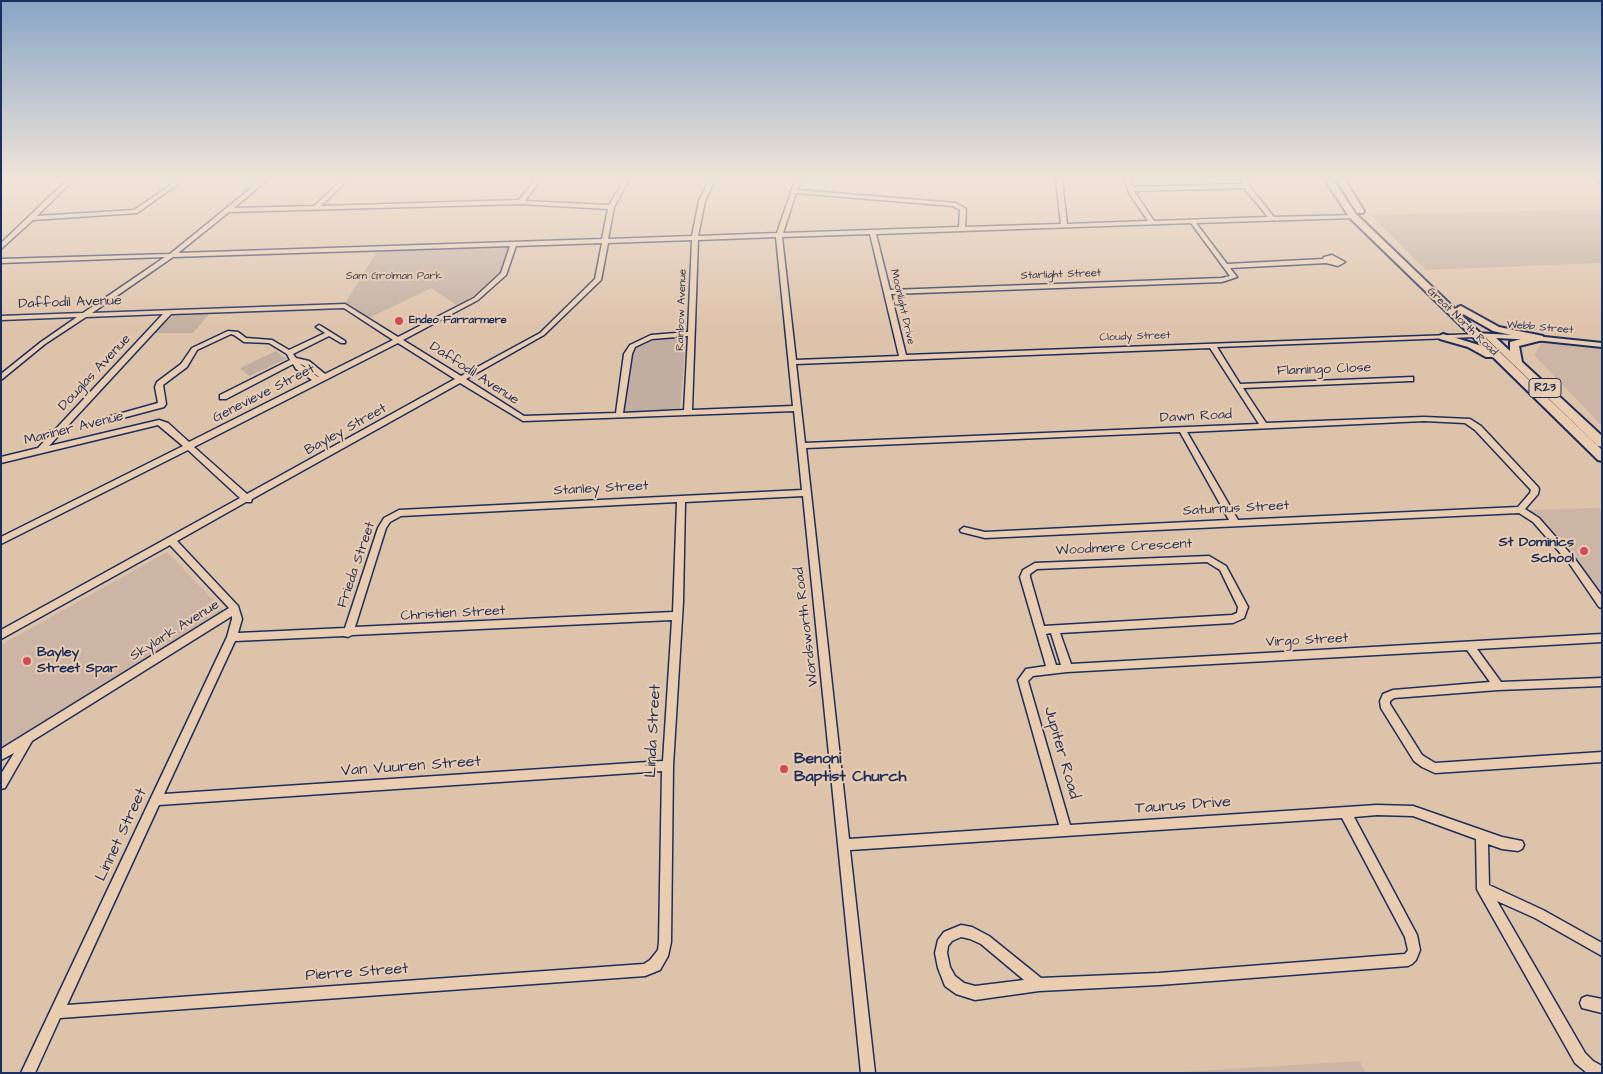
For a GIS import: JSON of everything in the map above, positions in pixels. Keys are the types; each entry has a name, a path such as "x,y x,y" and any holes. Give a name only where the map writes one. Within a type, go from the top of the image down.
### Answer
{"main road":[{"name":"Great North Road","path":"1368,230 1511,363 1561,418 1602,457"},
{"name":"Great North Road","path":"1378,230 1458,312"},
{"path":"1443,337 1456,329 1458,312 1496,329 1538,338"},
{"path":"1443,337 1476,347 1511,363 1514,344 1538,338"},
{"name":"Great North Road","path":"1511,363 1602,442"},
{"path":"1561,418 1575,417"}],"street":[{"path":"1,247 19,230"},
{"path":"1,378 43,342 171,256 203,230"},
{"name":"Bayley Street","path":"1,636 535,339 586,294 598,280 606,230"},
{"name":"Rainbow Avenue","path":"688,413 690,334 696,230"},
{"name":"Wordsworth Road","path":"781,230 779,235 794,362 805,493 846,845 868,1073"},
{"path":"1,261 929,230"},
{"path":"1199,230 1225,266 1326,260"},
{"name":"Moonlight Drive","path":"873,232 903,358"},
{"name":"Genevieve Street","path":"1,541 461,308 504,274 514,244"},
{"name":"Starlight Street","path":"888,292 1222,280 1234,277 1225,266"},
{"name":"Daffodil Avenue","path":"1,318 345,306 523,419 797,408"},
{"name":"Douglas Avenue","path":"41,450 168,313"},
{"path":"319,327 342,342"},
{"path":"100,422 161,405 160,384 184,365 194,348 234,332 250,341 270,341 289,352 298,367 322,380"},
{"path":"289,352 329,334"},
{"path":"619,416 628,354 632,346 651,337 690,334"},
{"name":"Cloudy Street","path":"794,362 1482,335"},
{"name":"Webb Street","path":"1482,335 1538,338 1602,345"},
{"path":"1212,345 1264,426"},
{"path":"223,397 295,360"},
{"name":"Flamingo Close","path":"1238,386 1410,379"},
{"name":"Dawn Road","path":"802,446 1424,419 1470,422 1478,428 1535,489 1534,494 1520,510"},
{"path":"152,422 162,423 248,500"},
{"name":"Mariner Avenue","path":"1,460 152,422"},
{"path":"1183,430 1234,523"},
{"name":"Stanley Street","path":"399,513 805,493"},
{"name":"Linda Street","path":"657,963 664,952 665,942 668,766 681,499"},
{"path":"1520,510 1536,520 1572,561 1602,604"},
{"name":"Saturnus Street","path":"964,530 985,535 1520,510"},
{"name":"Frieda Street","path":"348,633 382,528 387,520 399,513"},
{"path":"172,541 235,609"},
{"name":"Woodmere Crescent","path":"1042,630 1233,619 1241,615 1243,607 1223,568 1209,559 1035,566 1026,572 1025,577 1052,669"},
{"name":"Linnet Street","path":"28,1073 232,637 237,619 235,609"},
{"name":"Skylark Avenue","path":"1,755 235,609"},
{"name":"Christien Street","path":"232,637 676,616"},
{"path":"1054,629 1067,668"},
{"name":"Virgo Street","path":"1024,685 1023,680 1030,672 1052,669 1602,638"},
{"path":"1469,645 1498,686"},
{"path":"1602,682 1498,686 1393,694 1387,697 1385,704 1418,758 1435,768 1602,757"},
{"name":"Jupiter Road","path":"1024,685 1066,830"},
{"path":"1,784 28,739"},
{"name":"Van Vuuren Street","path":"157,800 668,766"},
{"name":"Taurus Drive","path":"846,845 1378,810 1412,811 1502,843 1518,845"},
{"path":"1039,984 985,940 972,933 960,931 948,936 942,944 941,953 944,968 950,981 961,989 975,994 1039,984 1051,986 1160,980 1408,960 1414,950 1410,935 1345,812"},
{"path":"1482,835 1483,889 1580,1058 1588,1066 1602,1073"},
{"path":"1483,889 1539,914 1602,950"},
{"name":"Pierre Street","path":"57,1012 645,970 657,963"},
{"path":"1587,1003 1602,1006"}],"shaded area":[{"path":"1542,342 1602,348 1602,426 1534,355"},
{"name":"St Dominics School","path":"1599,508 1602,511 1602,592 1529,510"},
{"path":"167,552 224,611 1,748 1,645"},
{"path":"1360,1061 1366,1073 1164,1073"}],"green space":[{"path":"1386,230 1602,230 1602,263 1426,270"},
{"name":"Sam Grolman Park","path":"503,247 509,249 499,276 459,307 431,288 369,318 344,305 377,251"},
{"path":"179,313 209,314 193,333 151,333 164,318"},
{"path":"686,337 680,410 622,414 629,355 639,344 664,338"},
{"path":"276,351 286,359 249,376 240,368"}],"place":[{"name":"Endeo Farrarmere","path":"399,321"},
{"name":"St Dominics School","path":"1584,551"},
{"name":"Bayley Street Spar","path":"27,661"},
{"name":"Benoni Baptist Church","path":"784,769"}]}
